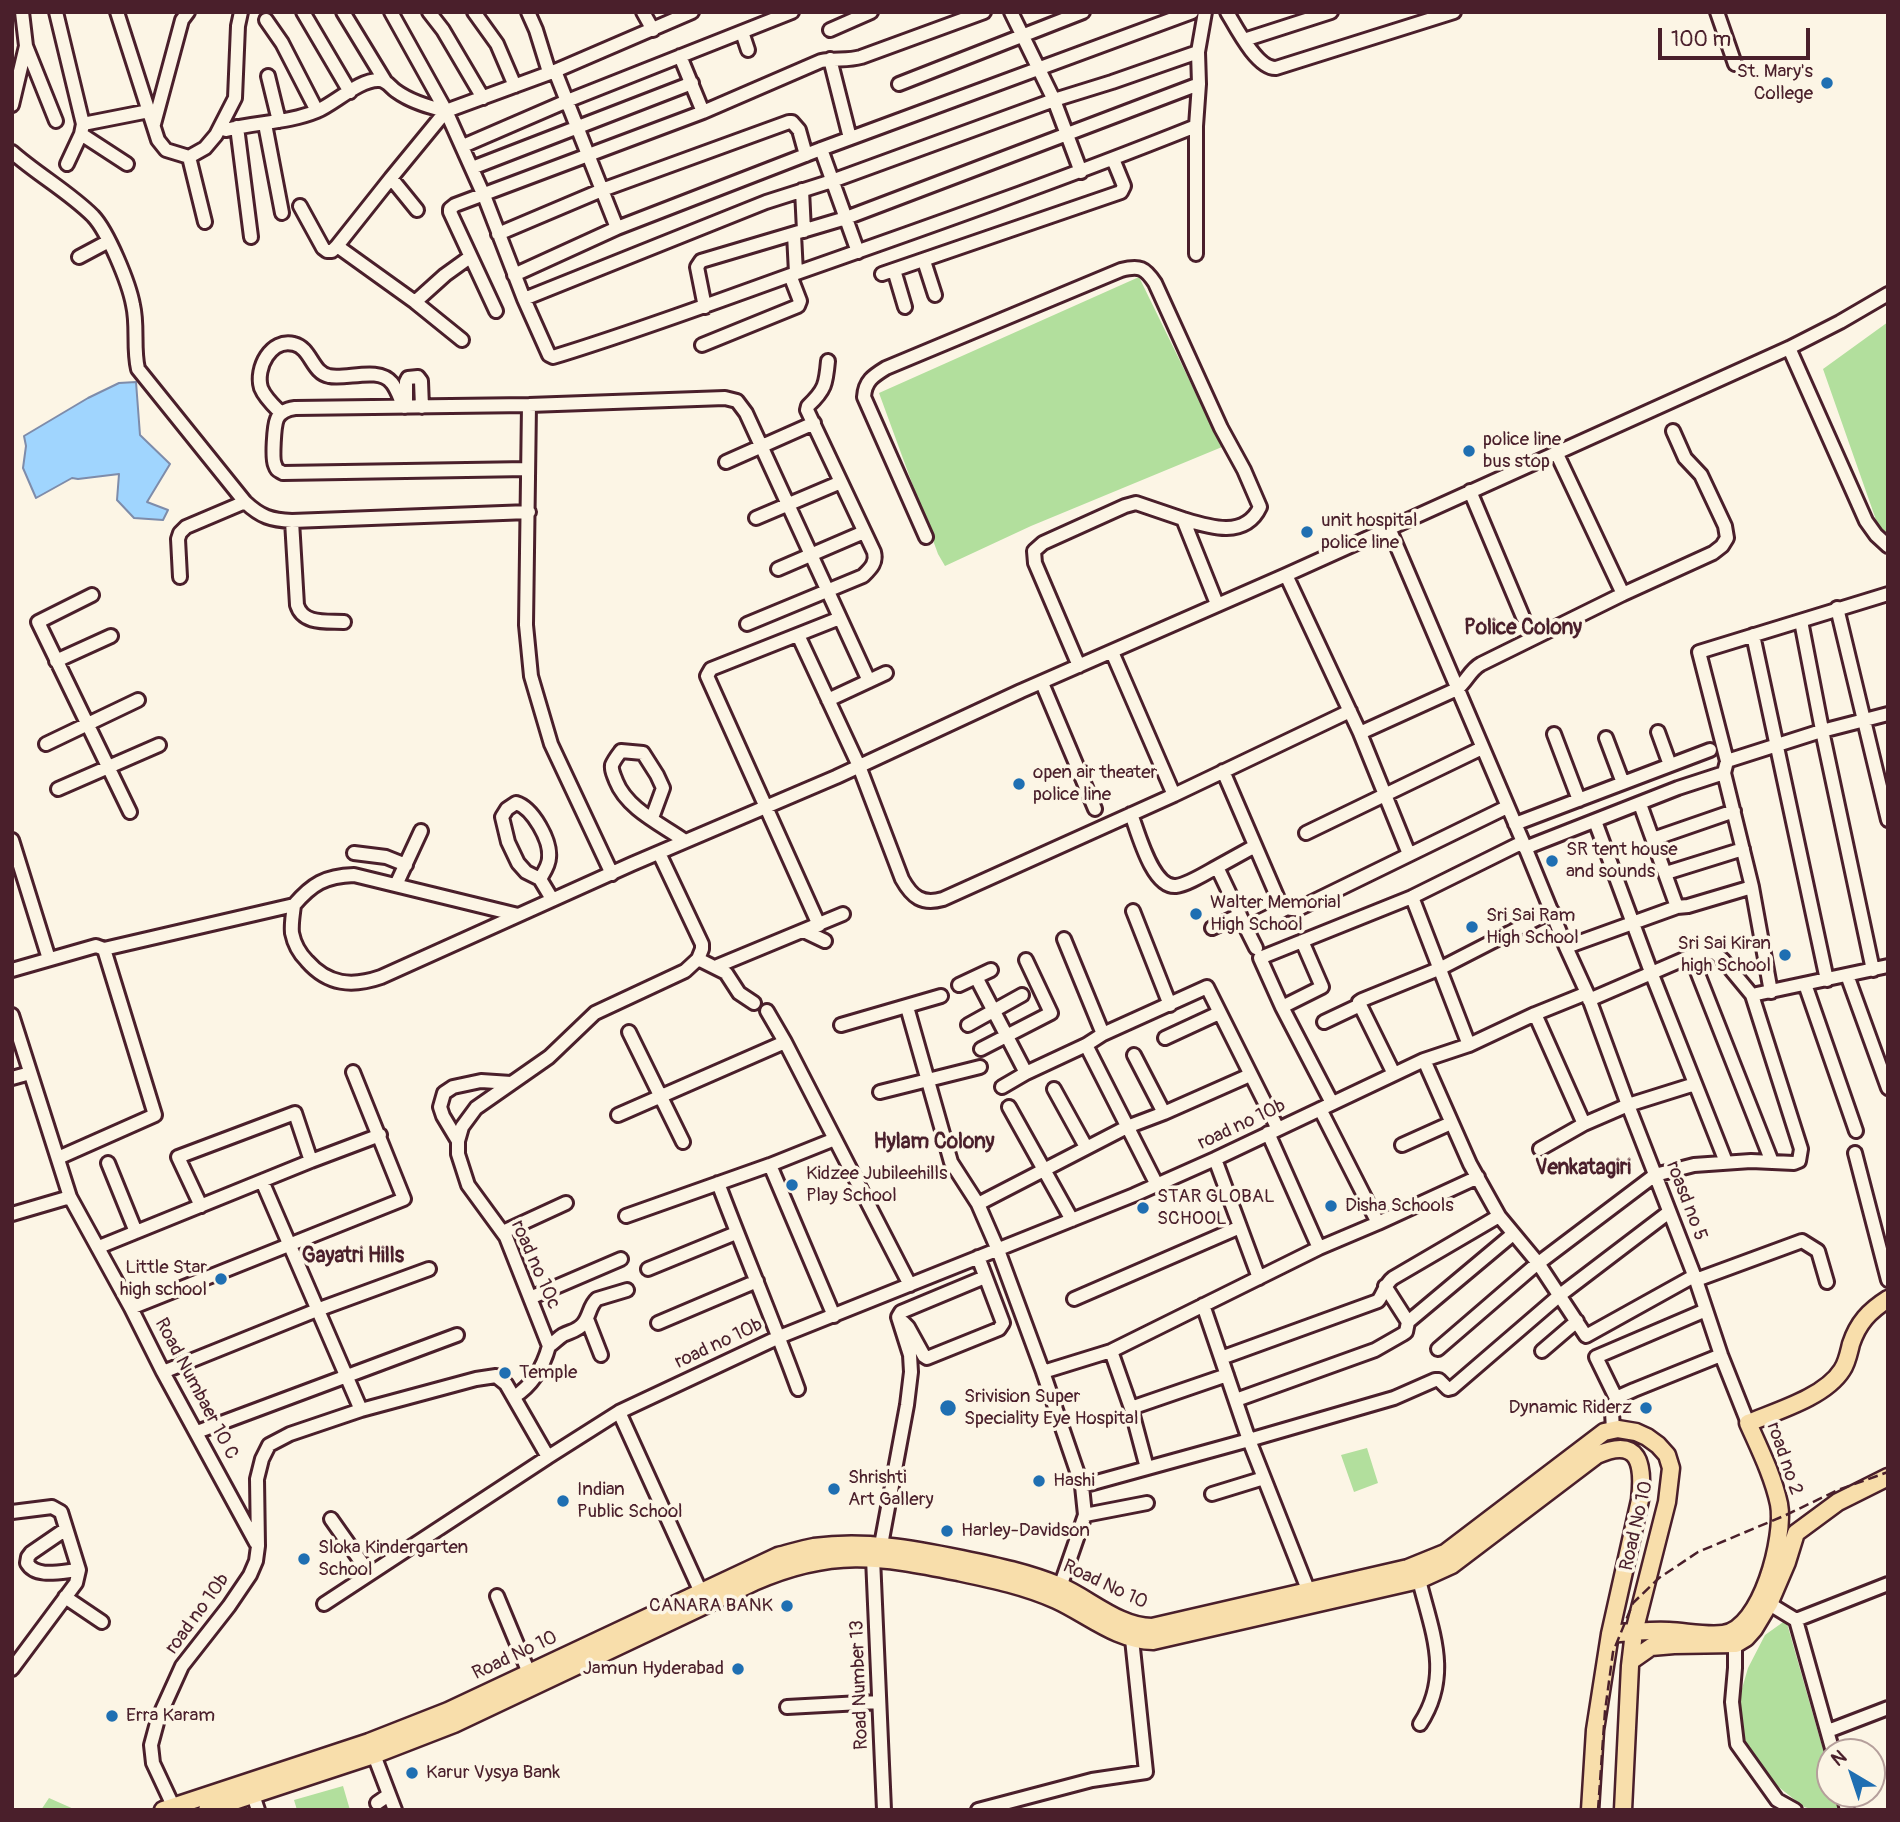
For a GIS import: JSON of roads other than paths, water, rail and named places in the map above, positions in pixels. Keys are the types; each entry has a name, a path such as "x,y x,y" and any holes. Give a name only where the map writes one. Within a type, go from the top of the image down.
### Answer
{"main road":[{"name":"road no 2","path":"1764,1601 1774,1566 1779,1506 1768,1469 1748,1423 1806,1399 1828,1385 1843,1370 1856,1330 1865,1316 1888,1299"},
{"name":"Road No 10","path":"877,1552 901,1561 1005,1582 1055,1599 1132,1639 1169,1639 1436,1558 1604,1432 1636,1432 1658,1445 1667,1455 1671,1468 1667,1502 1634,1632 1623,1810"},
{"name":"Road No 10","path":"170,1808 405,1730 703,1598 782,1569 814,1561 903,1547 1009,1569 1060,1587 1121,1619 1143,1627 1166,1625 1419,1580 1452,1564 1597,1455 1612,1448 1634,1454 1640,1464 1642,1479 1640,1500 1610,1634 1595,1730 1591,1810"},
{"path":"1777,1536 1796,1533 1838,1502 1888,1477"},
{"path":"1610,1634 1667,1630 1746,1638 1754,1629 1764,1601 1787,1562 1796,1533"},
{"name":"Road No 10","path":"216,1808 256,1802 454,1724 703,1598"},
{"path":"1631,1661 1651,1647 1735,1637"}],"street":[{"path":"22,12 26,46 56,121"},
{"path":"56,12 82,129 67,164"},
{"path":"117,12 158,140 166,150 189,157 205,148 216,135 235,98 241,12"},
{"path":"154,125 185,16 171,12"},
{"path":"303,12 350,92"},
{"path":"343,12 385,81 409,99 446,111"},
{"path":"391,12 463,146 524,299 551,357 705,307 1081,172 1196,127"},
{"path":"429,12 443,30 483,99"},
{"path":"474,12 497,44 514,86"},
{"path":"528,12 567,101 617,228"},
{"path":"643,12 653,30"},
{"path":"300,206 323,248 332,251 446,111 552,72 692,12"},
{"path":"463,146 567,101 792,12"},
{"path":"830,30 870,12"},
{"path":"496,311 450,209 455,205 703,112 830,59 850,60 862,57 984,12"},
{"path":"1011,12 1054,100 1081,172"},
{"path":"899,84 1083,12"},
{"path":"514,275 617,228 850,138 1192,12"},
{"path":"1196,254 1198,52 1205,12"},
{"path":"1227,12 1259,61 1270,68 1454,12"},
{"path":"1244,40 1331,12"},
{"path":"1717,12 1735,64"},
{"path":"267,20 317,111"},
{"path":"742,32 748,50"},
{"path":"12,105 26,46"},
{"path":"524,299 766,202 1198,52"},
{"path":"680,56 703,112"},
{"path":"830,59 850,138"},
{"path":"268,76 279,121"},
{"path":"251,237 232,128 265,124 317,111 376,79 385,81"},
{"path":"472,168 692,83"},
{"path":"705,307 697,267 699,262 846,218 1199,85"},
{"path":"82,129 149,111"},
{"path":"498,234 602,190 789,122 795,123 799,130 806,155"},
{"path":"265,124 282,213"},
{"path":"82,129 127,163"},
{"path":"821,149 858,252"},
{"path":"12,152 96,219 109,241 133,301 138,369 245,502 259,515 292,521 529,512"},
{"path":"189,157 205,222"},
{"path":"905,307 888,272 1121,192 1125,186 1113,159"},
{"path":"391,178 417,211"},
{"path":"702,345 798,306 800,301 793,274 802,190"},
{"path":"79,257 109,241"},
{"path":"337,246 415,302 462,340"},
{"path":"415,302 470,257"},
{"path":"924,261 935,295"},
{"path":"926,537 864,397 868,381 886,368 1121,270 1133,267 1143,269 1155,283 1260,507 1254,517 1239,526 1214,529 1136,503 1043,543 1034,551 1035,563 1079,666"},
{"path":"294,905 292,930 295,942 302,956 315,971 346,983 365,983 381,977 859,766 1790,348 1888,294"},
{"path":"282,413 266,397 260,378 266,355 285,343 303,348 324,375 384,376 393,384 405,407"},
{"path":"1790,348 1866,521 1888,546"},
{"path":"747,624 863,576 873,565 874,552 807,411 827,382 828,361"},
{"path":"405,407 405,382 413,376 421,381 422,407"},
{"path":"528,469 283,473 278,470 273,460 277,419 288,409 295,408 730,399 737,401 761,446 869,681"},
{"path":"529,405 526,625 531,676 551,744 612,874"},
{"path":"726,462 814,423"},
{"path":"1360,733 1457,689 1463,685 1474,668 1722,547 1727,538 1725,526 1701,475 1685,458 1673,431"},
{"path":"1556,452 1623,594"},
{"path":"756,518 841,482"},
{"path":"1470,491 1522,617"},
{"path":"180,577 177,546 180,533 186,527 245,502"},
{"path":"1183,519 1217,604"},
{"path":"292,521 299,612 312,621 344,622"},
{"name":"roasd no 5","path":"1389,528 1588,997 1748,1423"},
{"path":"778,569 864,531"},
{"path":"1286,575 1360,733 1409,854"},
{"path":"1771,992 1752,887 1699,652 1888,594"},
{"path":"92,595 38,622 130,812"},
{"path":"1837,608 1888,820"},
{"path":"819,925 707,673 711,668 840,618"},
{"path":"1801,621 1873,970"},
{"path":"798,635 859,766 908,891 919,900 932,902 943,900 1350,711"},
{"path":"1753,635 1827,980"},
{"path":"56,661 111,636"},
{"path":"1112,652 1174,794"},
{"path":"828,700 886,673"},
{"path":"1042,683 1096,809"},
{"path":"46,744 138,700"},
{"path":"1378,1223 1260,958 1412,897 1524,845 1640,804 1776,745 1888,714"},
{"path":"1658,732 1670,765"},
{"path":"1554,734 1579,800"},
{"path":"1606,738 1623,783"},
{"path":"58,789 159,745"},
{"path":"1306,833 1482,748"},
{"path":"1515,824 1710,750"},
{"path":"652,818 663,791 658,776 643,753 621,751 612,768 620,790 633,805 685,841"},
{"path":"1223,771 1279,901 1287,908"},
{"path":"540,879 549,859 548,846 533,817 522,805 516,803 507,809 502,817 509,842 521,867 540,879 552,900"},
{"path":"1640,804 1677,906"},
{"path":"1246,928 1287,908 1298,909 1507,807"},
{"path":"1653,839 1734,811"},
{"path":"1131,814 1152,869 1164,883 1175,887 1255,845"},
{"path":"1595,821 1726,1162"},
{"path":"396,885 421,831"},
{"path":"12,840 49,959"},
{"path":"1666,873 1743,849"},
{"path":"354,853 386,857 405,864"},
{"path":"458,1141 462,1127 476,1108 549,1057 594,1013 685,971 698,958 702,944 659,853"},
{"path":"1217,867 1256,948"},
{"path":"12,970 96,946 104,949 294,905 313,886 339,876 354,875 518,915"},
{"path":"1566,947 1677,906 1688,906 1752,887"},
{"path":"1412,897 1469,1045"},
{"path":"1133,911 1170,1004"},
{"path":"1324,1022 1360,1005 1362,1000 1441,968 1552,911"},
{"path":"715,967 843,914"},
{"path":"1212,928 1240,915"},
{"path":"804,931 825,942"},
{"path":"1064,939 1103,1034"},
{"path":"1282,1007 1322,987 1302,941"},
{"path":"58,1158 155,1115 104,949"},
{"path":"1438,1349 1538,1263 1655,1175 1694,1165 1799,1161 1801,1149 1752,995 1714,952 1691,956 1772,1162"},
{"name":"road no 10b","path":"170,1808 153,1763 151,1745 158,1719 182,1666 250,1575 256,1561 257,1479 268,1445 290,1434 361,1410 496,1376 506,1384 548,1457 618,1412 779,1337 1157,1185 1424,1060 1469,1045 1535,1014 1588,997 1691,956"},
{"path":"698,958 726,973 739,993 754,1003"},
{"path":"981,1049 1051,1013 1026,960"},
{"path":"1752,995 1888,966"},
{"path":"959,985 991,970"},
{"path":"1847,975 1888,1088"},
{"path":"976,977 1027,1073"},
{"path":"1805,984 1856,1131"},
{"path":"1002,1087 1103,1034 1207,987 1250,1075 1319,1248"},
{"path":"968,1025 1022,995"},
{"path":"841,1026 941,996"},
{"path":"1360,1005 1394,1074"},
{"path":"907,1007 951,1162 978,1204 998,1250 1082,1486 1085,1515 1060,1587"},
{"path":"767,1012 910,1284"},
{"path":"1165,1038 1219,1013"},
{"path":"1535,1014 1584,1124"},
{"name":"Road Numbaer 10 C","path":"12,1015 70,1197 258,1546"},
{"path":"629,1032 683,1142"},
{"path":"618,1115 785,1042"},
{"path":"1086,1045 1157,1185"},
{"path":"1135,1055 1164,1113"},
{"path":"1424,1060 1451,1123 1499,1216 1538,1263 1586,1336 1695,1278 1802,1241 1818,1251 1827,1282"},
{"path":"880,1092 980,1066"},
{"path":"131,1308 404,1199 353,1072"},
{"path":"12,1078 30,1073"},
{"path":"978,1204 1127,1127 1250,1075"},
{"name":"road no 10c","path":"511,1083 481,1081 453,1087 444,1093 440,1107 458,1141 458,1154 468,1185 503,1232 549,1346"},
{"path":"1540,1149 1584,1124 1628,1105 1695,1084"},
{"path":"1054,1089 1086,1147"},
{"path":"1009,1107 1072,1220"},
{"path":"201,1206 178,1157 295,1112 311,1161"},
{"path":"1402,1145 1451,1123"},
{"path":"99,1247 380,1135"},
{"path":"626,1216 835,1139"},
{"path":"1855,1153 1888,1280"},
{"path":"1215,1159 1259,1278"},
{"path":"108,1163 136,1232"},
{"path":"769,1165 834,1316"},
{"path":"1043,1372 1111,1350 1319,1248 1478,1177"},
{"path":"262,1181 361,1410"},
{"path":"718,1183 798,1389"},
{"path":"12,1213 70,1197"},
{"path":"503,1232 566,1203"},
{"path":"1082,1486 1394,1398 1435,1380 1439,1380 1448,1389 1452,1388 1560,1295 1669,1212"},
{"path":"1221,1358 1373,1303 1382,1296 1385,1286 1393,1278 1499,1216"},
{"path":"1074,1299 1240,1227"},
{"path":"648,1269 736,1233"},
{"path":"1236,1400 1375,1349 1403,1334 1408,1322 1513,1234"},
{"path":"978,1257 1003,1323 999,1329 927,1358 924,1356 908,1327 898,1319 901,1312 985,1278"},
{"path":"530,1298 621,1259"},
{"path":"163,1372 317,1310 429,1269"},
{"path":"658,1323 757,1281"},
{"path":"1385,1286 1408,1322"},
{"path":"514,1397 523,1392 541,1370 549,1346 562,1335 574,1332 582,1326 597,1299 627,1290"},
{"path":"1203,1305 1249,1440 1311,1598"},
{"path":"1613,1430 1612,1412 1616,1398 1596,1357 1706,1310"},
{"path":"587,1319 601,1355"},
{"name":"Road Number 13","path":"884,1810 877,1552 907,1405 911,1372 910,1355 898,1319"},
{"path":"1542,1351 1577,1321"},
{"path":"197,1432 457,1335"},
{"path":"1111,1350 1132,1408 1147,1468"},
{"path":"1616,1398 1721,1355"},
{"path":"1132,1408 1227,1375"},
{"path":"618,1412 703,1598"},
{"path":"324,1604 548,1457"},
{"path":"1212,1494 1264,1478"},
{"path":"1085,1515 1147,1503"},
{"path":"12,1512 52,1507 61,1511 79,1570 76,1583 12,1668"},
{"path":"331,1519 369,1573"},
{"path":"66,1529 31,1553 27,1563 30,1569 39,1573 79,1570"},
{"path":"1419,1580 1438,1667 1434,1697 1420,1724"},
{"path":"1796,1620 1888,1584"},
{"path":"497,1596 529,1673"},
{"path":"65,1597 102,1622"},
{"path":"1764,1601 1796,1620 1830,1738"},
{"path":"1735,1637 1732,1702 1737,1744 1777,1800 1796,1810"},
{"path":"978,1810 1092,1780 1146,1772 1132,1639"},
{"path":"787,1707 879,1702"},
{"path":"1828,1731 1888,1708"},
{"path":"374,1755 395,1810"},
{"path":"377,1803 387,1796 388,1791"}],"water":[{"path":"136,382 140,435 170,464 147,502 168,510 163,520 134,518 117,500 119,474 72,478 36,498 23,468 26,446 24,436 119,383"}],"railway":[{"path":"1598,1810 1605,1711 1613,1652 1633,1603 1659,1578 1698,1552 1838,1490 1888,1472"}],"place":[{"name":"St. Mary's College","path":"1827,83"},
{"name":"police line bus stop","path":"1469,451"},
{"name":"unit hospital police line","path":"1307,532"},
{"name":"open air theater police line","path":"1019,784"},
{"name":"SR tent house and sounds","path":"1552,861"},
{"name":"Walter Memorial High School","path":"1196,914"},
{"name":"Sri Sai Ram High School","path":"1472,927"},
{"name":"Sri Sai Kiran high School","path":"1785,955"},
{"name":"Kidzee Jubileehills Play School","path":"792,1185"},
{"name":"Disha Schools","path":"1331,1206"},
{"name":"STAR GLOBAL SCHOOL","path":"1143,1208"},
{"name":"Little Star high school","path":"221,1279"},
{"name":"Temple","path":"505,1373"},
{"name":"Srivision Super Speciality Eye Hospital","path":"948,1408"},
{"name":"Dynamic Riderz","path":"1646,1408"},
{"name":"Hashi","path":"1039,1481"},
{"name":"Shrishti Art Gallery","path":"834,1489"},
{"name":"Indian Public School","path":"563,1501"},
{"name":"Harley-Davidson","path":"947,1531"},
{"name":"Sloka Kindergarten School","path":"304,1559"},
{"name":"CANARA BANK","path":"787,1606"},
{"name":"Jamun Hyderabad","path":"738,1669"},
{"name":"Erra Karam","path":"112,1716"},
{"name":"Karur Vysya Bank","path":"412,1773"}],"district":[{"name":"Police Colony","path":"1523,629"},
{"name":"Hylam Colony","path":"934,1143"},
{"name":"Venkatagiri","path":"1583,1169"},
{"name":"Gayatri Hills","path":"353,1257"}]}
